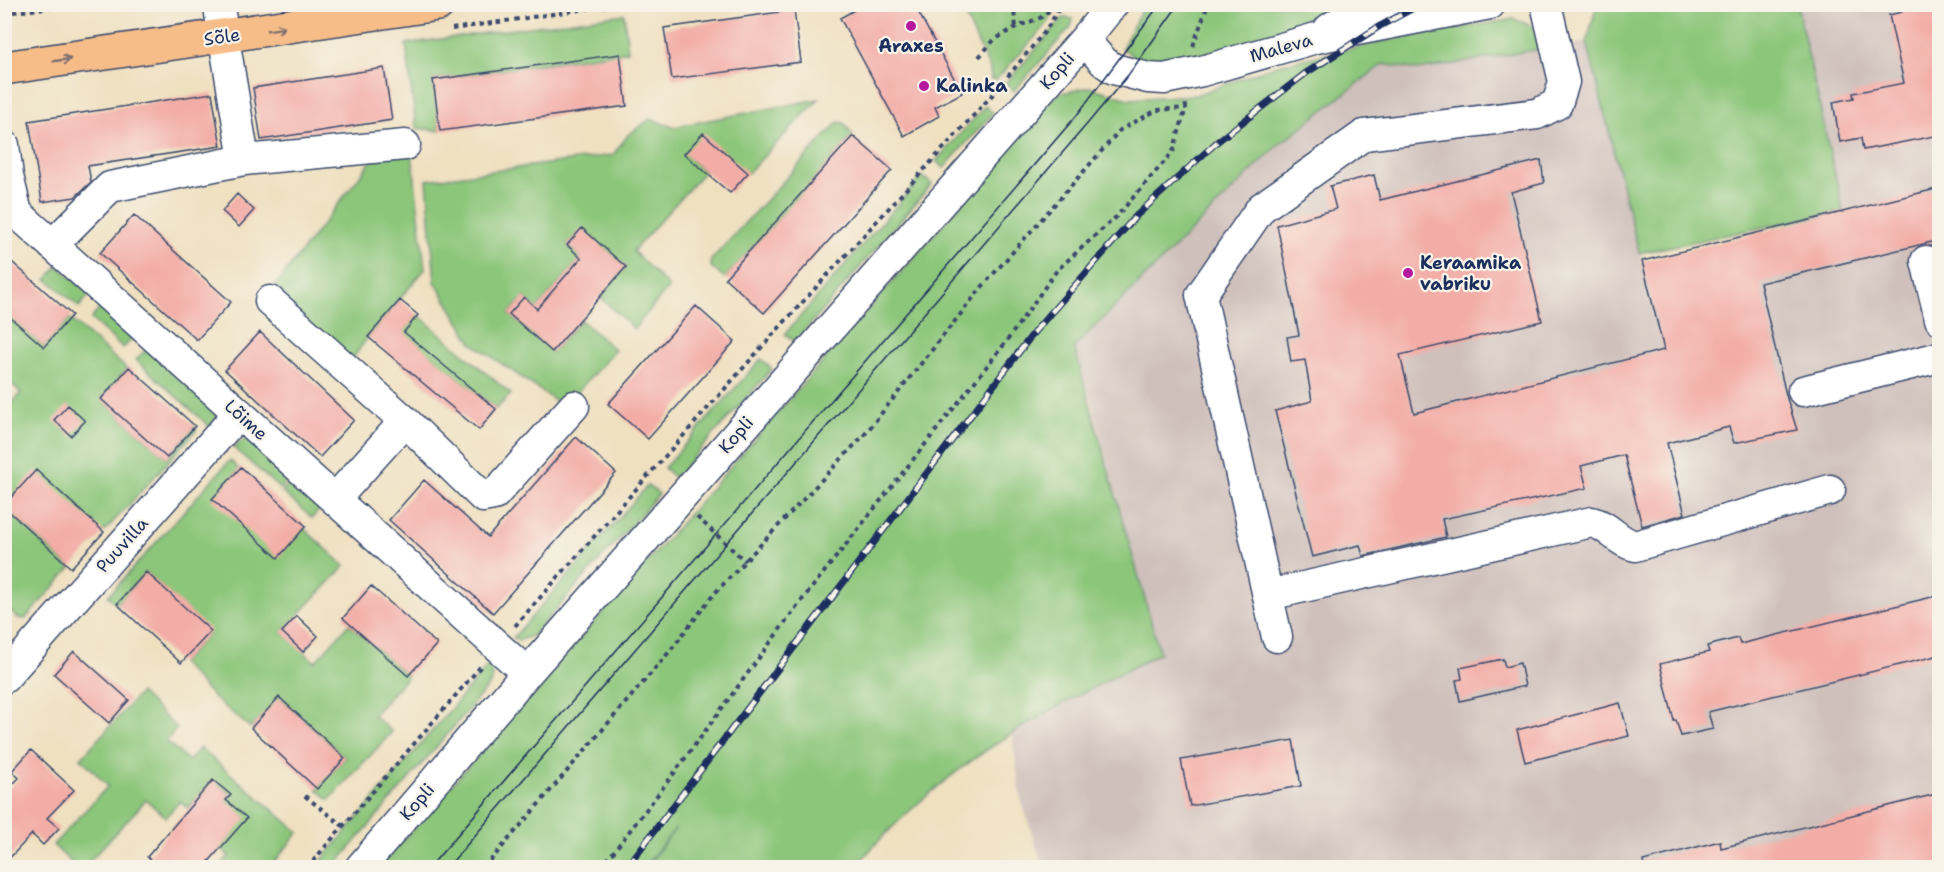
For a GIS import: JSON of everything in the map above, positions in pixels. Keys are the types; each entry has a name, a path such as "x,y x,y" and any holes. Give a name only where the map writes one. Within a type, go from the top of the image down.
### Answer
{"main road":[{"name":"Sõle","path":"4,68 221,26 288,4"},
{"name":"Sõle","path":"4,45 438,4"}],"street":[{"path":"1084,40 1085,4"},
{"name":"Kopli","path":"360,867 527,673 1084,40 1113,4"},
{"path":"1316,38 1367,4"},
{"name":"Maleva","path":"1084,40 1104,62 1114,69 1148,78 1164,79 1182,77 1316,38 1490,4"},
{"path":"1277,637 1201,295 1261,208 1364,135 1537,114 1557,104 1564,82 1546,4"},
{"path":"221,26 244,160"},
{"name":"Lõime","path":"4,145 6,176 17,213 527,673"},
{"path":"52,245 110,187 244,160 405,145"},
{"path":"1926,261 1940,319"},
{"path":"270,301 405,421 483,496 494,495 574,406"},
{"path":"1803,391 1940,357"},
{"name":"Puuvilla","path":"4,678 239,413"},
{"path":"335,499 405,421"},
{"path":"1268,595 1592,522 1602,525 1623,543 1635,546 1830,490"}],"path":[{"path":"4,13 82,4"},
{"path":"1013,4 1016,27"},
{"path":"978,57 994,40 1016,27 1040,18 1060,4"},
{"path":"307,867 768,340 995,92 1046,30 1060,4"},
{"path":"601,867 675,772 795,609 1006,342 1057,270 1116,217 1173,152 1186,108 1182,77 1208,4"},
{"path":"484,867 670,651 714,594 865,434 982,287 1120,130 1157,110 1186,108"},
{"path":"679,500 745,561"},
{"path":"305,796 343,826"}],"shaded area":[{"path":"1797,5 1939,5 1939,867 1043,867 1021,799 1012,733 1160,653 1091,400 1074,347 1277,146 1383,64 1418,70 1587,42 1642,261 1843,211"}],"green space":[{"path":"960,5 1057,5 1046,25 996,80 991,79 990,69"},
{"path":"1144,5 1335,5 1290,29 1182,63 1160,65 1143,63 1122,48"},
{"path":"1609,5 1797,5 1843,211 1639,253 1587,42 1596,7"},
{"path":"624,14 628,51 433,80 440,131 416,128 406,44"},
{"path":"1063,18 1073,19 1071,27 1014,91 1006,83"},
{"path":"1514,19 1540,29 1547,48 1418,70 1383,64 1277,146 1074,347 1160,653 1047,712 990,748 928,795 855,867 646,867 676,828 644,867 379,868 1057,94 1090,87 1128,99 1196,95 1277,65 1394,39"},
{"path":"819,99 748,173 685,154 704,172 633,251 669,287 634,329 600,297 626,267 582,229 567,245 581,258 537,309 524,297 509,314 552,352 581,320 615,350 564,407 472,343 435,282 427,180 613,155 628,135 650,119 673,127"},
{"path":"985,106 993,113 944,168 936,161"},
{"path":"838,122 844,123 853,136 725,278 711,267 711,260"},
{"path":"412,153 425,269 351,361 272,290 376,155"},
{"path":"922,176 932,184 795,342 785,334"},
{"path":"58,266 90,294 79,307 47,279"},
{"path":"102,306 135,336 123,348 91,319"},
{"path":"5,312 44,347 69,318 127,369 101,399 167,458 195,426 196,431 104,532 5,505 5,411 21,393 5,377"},
{"path":"418,315 511,394 496,409 403,332"},
{"path":"148,347 218,413 210,427 136,360"},
{"path":"761,359 772,369 675,478 664,468"},
{"path":"242,440 248,440 291,476 280,489 234,448"},
{"path":"230,460 239,469 213,499 304,529 345,566 282,632 315,662 349,624 408,676 373,715 392,732 329,800 317,789 345,758 280,697 251,728 216,700 181,663 210,632 146,572 117,604 108,596"},
{"path":"293,479 323,506 312,518 282,492"},
{"path":"648,485 659,494 532,636 519,640 513,638"},
{"path":"4,507 71,568 25,619 18,618 5,607"},
{"path":"490,663 493,677 490,684 334,867 316,867"},
{"path":"140,693 177,728 166,741 189,761 200,748 299,832 270,867 219,867 229,856 221,848 226,800 231,795 218,784 213,789 208,785 188,808 180,801 166,817 146,800 84,867 76,867 53,845 108,786 81,758"}],"building":[{"path":"865,4 914,4 962,93 935,107 939,116 904,136 840,18"},
{"path":"1900,4 1940,4 1940,135 1863,150 1861,138 1840,142 1833,102 1854,98 1853,93 1904,83 1889,15 1902,12"},
{"path":"794,10 801,62 672,79 664,28"},
{"path":"620,54 627,106 440,131 433,80"},
{"path":"384,68 392,120 261,140 253,88"},
{"path":"212,93 221,146 88,166 91,182 75,197 42,202 29,121"},
{"path":"703,133 748,173 730,193 684,154"},
{"path":"853,136 892,170 764,313 725,278"},
{"path":"1541,160 1544,183 1511,192 1542,321 1400,355 1414,413 1664,350 1642,261 1940,188 1940,240 1760,283 1786,395 1797,430 1734,443 1729,427 1667,443 1685,514 1642,526 1624,455 1581,466 1587,488 1442,519 1446,537 1363,556 1360,545 1312,557 1275,411 1312,401 1305,360 1291,362 1287,337 1299,335 1277,225 1336,209 1330,186 1374,175 1380,200"},
{"path":"237,194 254,210 239,227 222,211"},
{"path":"134,215 231,302 197,340 100,253"},
{"path":"582,228 626,267 552,352 509,314 524,297 537,309 581,258 567,245"},
{"path":"4,255 72,315 44,347 4,312"},
{"path":"400,300 418,315 404,332 496,409 479,430 368,337"},
{"path":"696,306 735,341 648,439 608,404"},
{"path":"260,332 354,420 320,457 225,370"},
{"path":"129,367 195,426 167,458 101,399"},
{"path":"68,405 85,421 71,436 54,420"},
{"path":"576,437 616,473 493,613 389,520 424,480 488,537"},
{"path":"241,467 306,526 278,558 212,499"},
{"path":"36,470 104,532 71,568 4,507"},
{"path":"146,572 211,631 181,663 117,604"},
{"path":"371,586 437,644 408,676 343,618"},
{"path":"1940,595 1940,655 1708,712 1713,729 1681,736 1676,720 1674,721 1660,664 1709,652 1707,646 1738,638 1740,644"},
{"path":"297,616 318,636 303,652 282,632"},
{"path":"74,651 129,700 109,723 54,674"},
{"path":"1503,659 1505,667 1520,663 1525,686 1460,701 1456,680 1462,679 1460,668"},
{"path":"279,697 345,758 317,789 251,728"},
{"path":"1620,703 1629,736 1525,762 1517,730"},
{"path":"1293,740 1301,786 1190,806 1181,760"},
{"path":"31,750 74,790 47,818 59,828 43,845 32,834 4,864 4,793 19,778 12,771"},
{"path":"213,780 231,795 226,800 247,818 204,867 159,867 147,857"},
{"path":"1940,793 1940,867 1644,867 1643,861 1720,841 1721,848"}],"tram line":[{"path":"429,868 1077,115 1160,4"},
{"path":"447,868 1088,123 1129,74 1179,4"}],"railway":[{"path":"626,868 1035,331 1136,216 1218,141 1306,73 1380,26 1421,4"}],"place":[{"name":"Araxes","path":"911,26"},
{"name":"Kalinka","path":"924,86"},
{"name":"Keraamika vabriku","path":"1408,273"}]}
